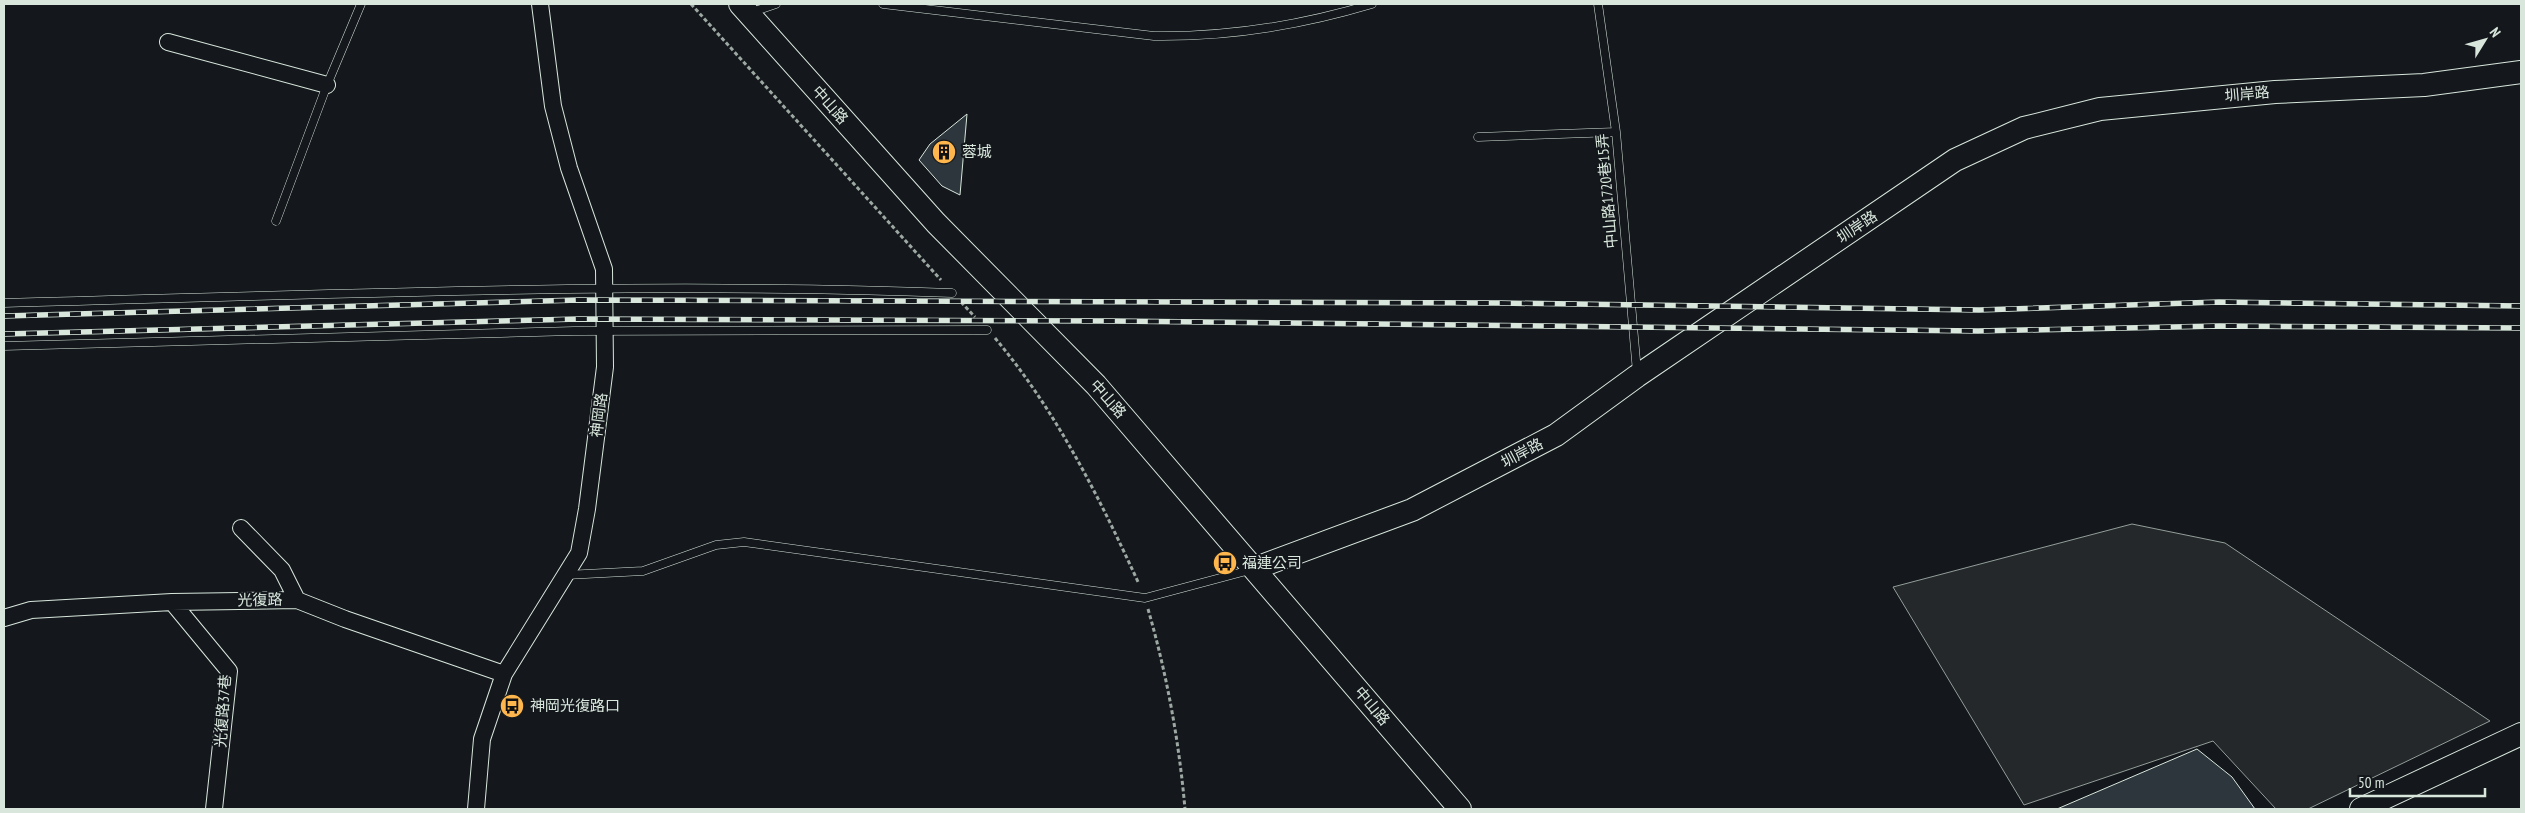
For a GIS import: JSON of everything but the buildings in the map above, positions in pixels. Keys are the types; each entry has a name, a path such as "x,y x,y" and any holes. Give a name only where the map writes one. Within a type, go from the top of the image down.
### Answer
{"street":[{"name":"神岡路","path":"476,809 482,740 504,674 578,553 587,509 605,367 604,269 569,168 553,106 540,4"},
{"name":"中山路","path":"744,8 936,223 1096,385 1256,568 1460,809"},
{"path":"168,42 327,85"},
{"name":"圳岸路","path":"1256,568 1412,510 1556,436 1638,376 1955,160 2024,128 2100,109 2275,92 2424,84 2521,72"},
{"path":"241,528 282,570 297,600"},
{"name":"光復路","path":"4,618 31,610 172,602 297,600 345,619 504,674"},
{"name":"光復路37巷","path":"172,602 229,671 214,809"},
{"path":"2361,809 2521,734"}],"lane":[{"path":"276,221 327,85 361,4"},
{"path":"744,8 776,4"},
{"path":"883,4 1154,36 1193,36 1275,27 1372,4"},
{"name":"中山路1720巷15弄","path":"1598,4 1616,132 1638,376"},
{"path":"1478,137 1616,132"},
{"path":"4,303 605,288 952,292"},
{"path":"4,346 605,331 987,330"},
{"path":"564,575 643,571 716,546 744,542 1145,598 1256,568"}],"path":[{"path":"691,4 987,330 1014,361 1050,411 1090,482 1145,598 1164,665 1174,713 1185,809"}],"shaded area":[{"path":"2132,524 2225,543 2490,721 2308,809 2276,809 2213,741 2024,805 1893,587"}],"railway":[{"path":"4,316 579,300 1500,303 1979,310 2219,302 2521,306"},
{"path":"4,334 579,319 1110,321 1978,331 2219,326 2521,328"}],"place":[{"name":"蓉城","path":"944,152"},
{"name":"福連公司","path":"1225,563"},
{"name":"神岡光復路口","path":"512,706"}]}
